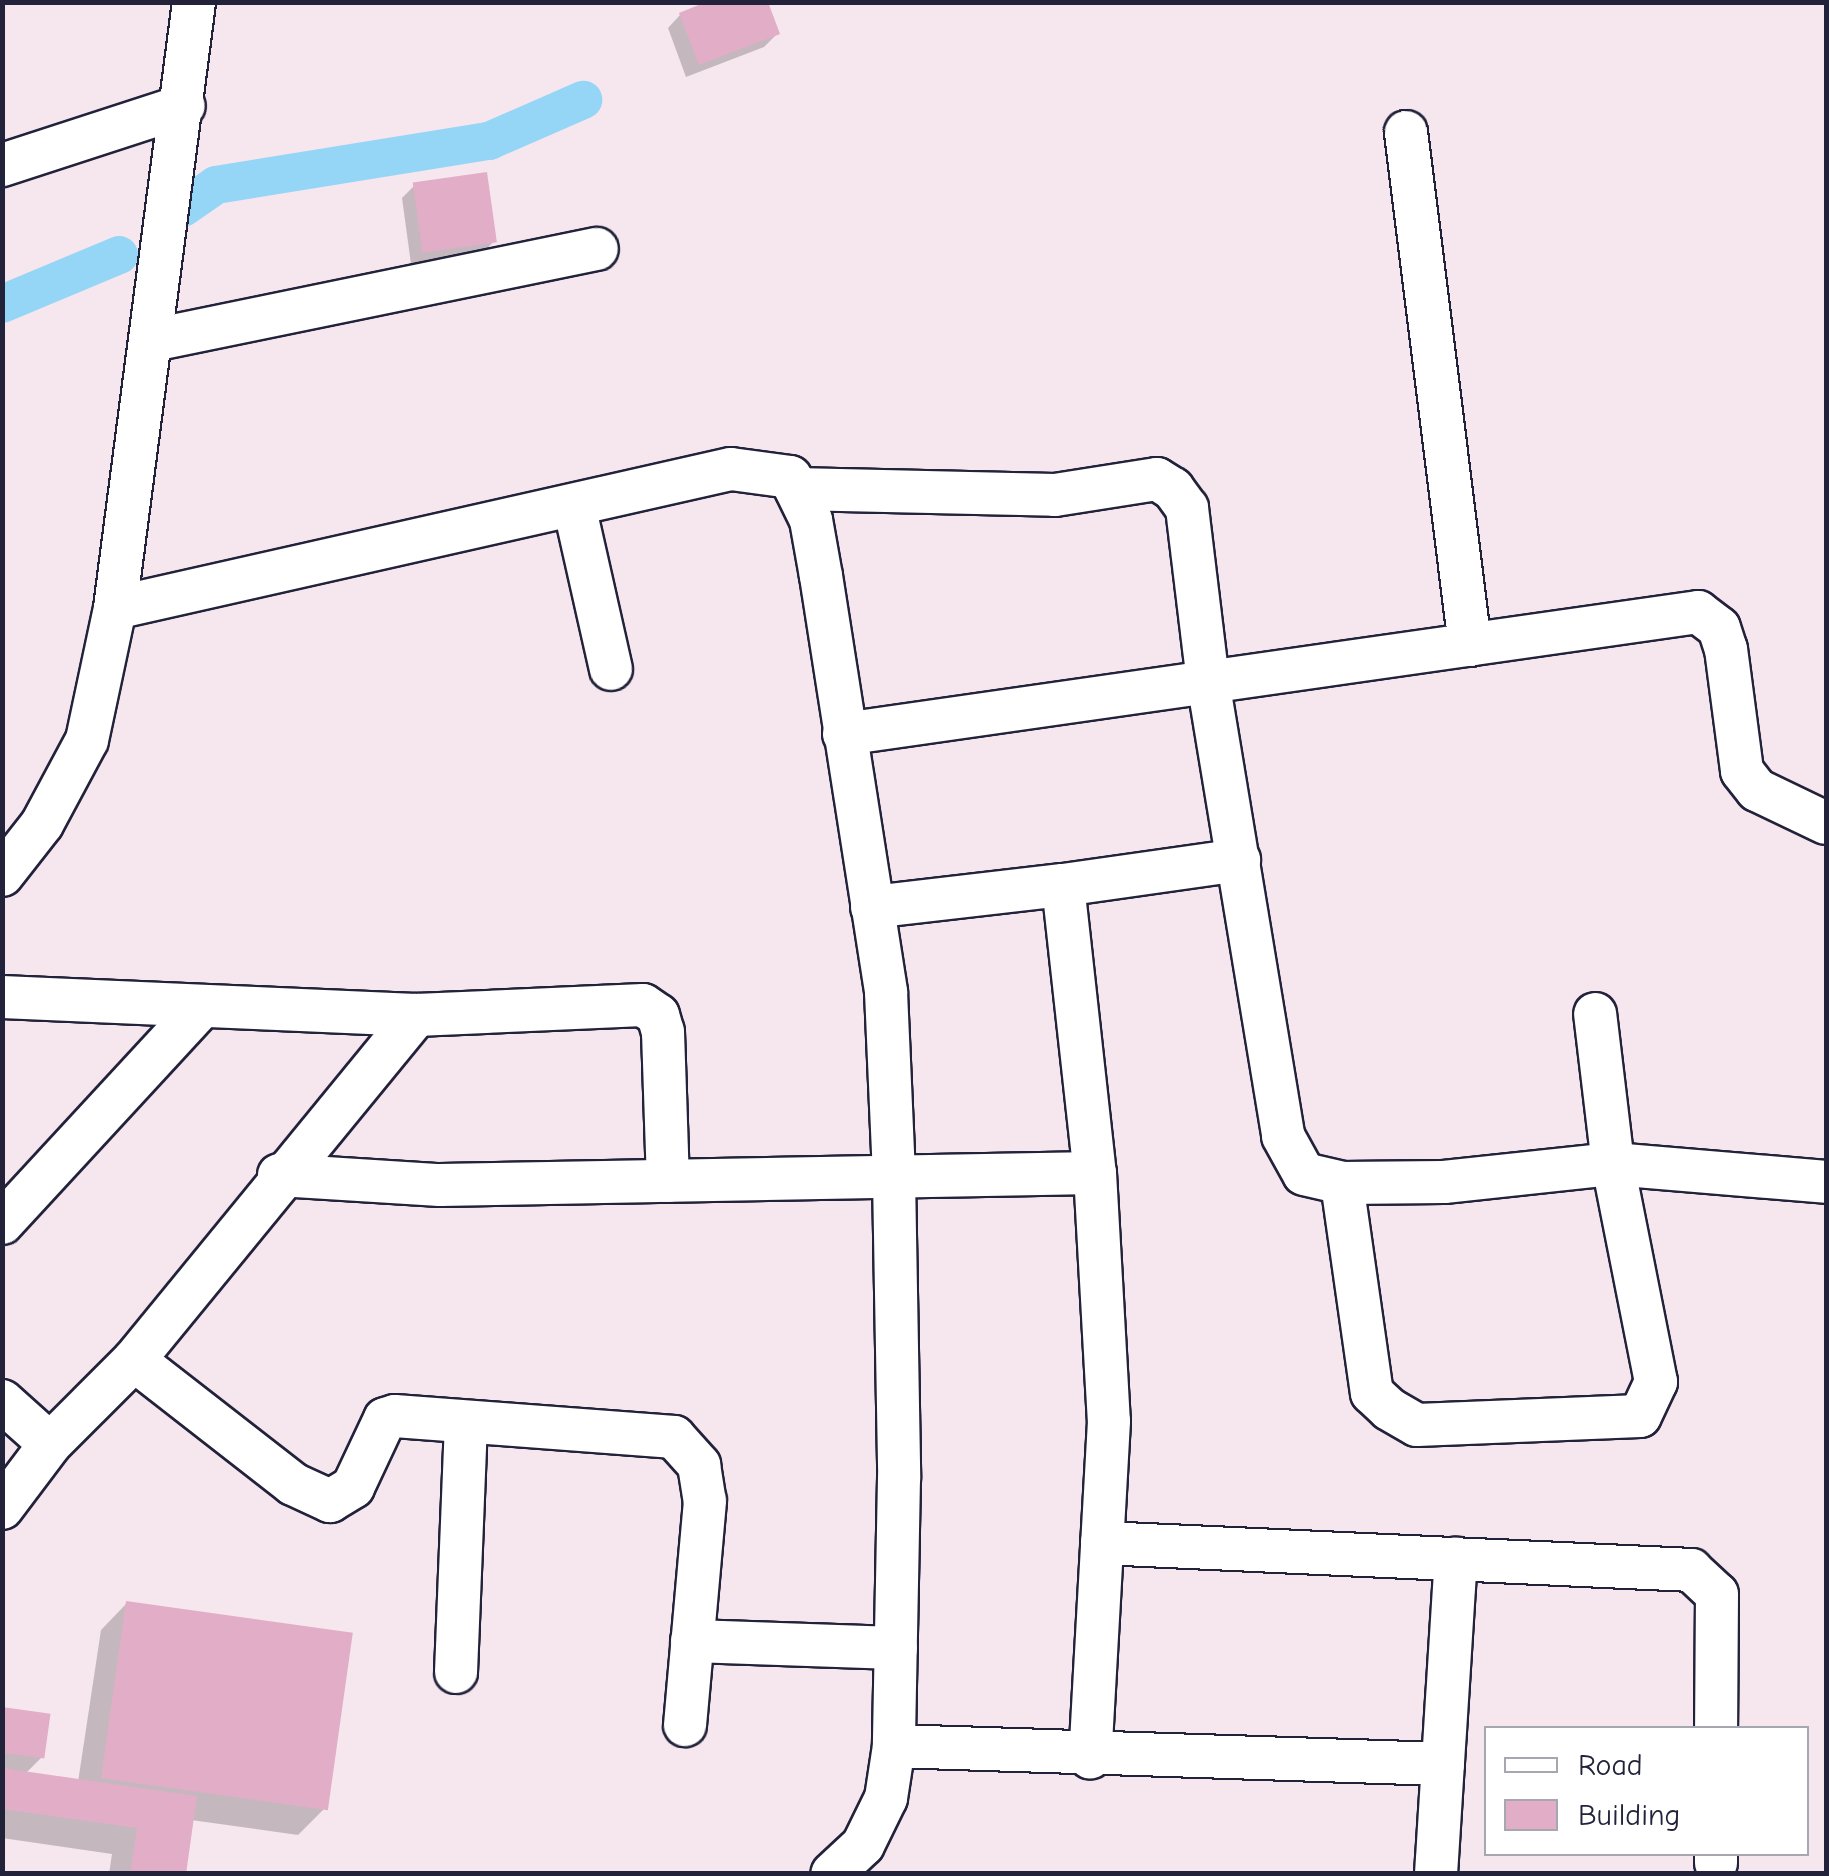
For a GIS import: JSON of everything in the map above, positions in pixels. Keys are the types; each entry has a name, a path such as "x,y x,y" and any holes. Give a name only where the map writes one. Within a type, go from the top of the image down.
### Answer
{"street":[{"path":"2,875 42,824 88,740 115,608 184,106 194,2"},
{"path":"2,165 184,106"},
{"path":"1406,132 1470,645"},
{"path":"152,340 597,249"},
{"path":"115,608 731,470 790,477 811,520 886,992 894,1177 894,1746 886,1798 863,1845 832,1874"},
{"path":"796,489 1054,495 1158,479 1187,508 1208,681 1282,1136 1304,1174 1342,1182 1444,1182 1613,1164 1826,1182"},
{"path":"574,505 611,669"},
{"path":"844,734 1698,612 1719,628 1726,648 1742,771 1757,790 1826,823"},
{"path":"872,907 1239,860"},
{"path":"1063,885 1095,1174 1109,1421 1090,1757"},
{"path":"2,997 416,1015 644,1005 658,1015 668,1181"},
{"path":"2,1224 201,1007"},
{"path":"1342,1182 1372,1393 1388,1410 1416,1425 1640,1416 1656,1382 1613,1164 1595,1014"},
{"path":"2,1508 50,1444 134,1360 280,1175 416,1015"},
{"path":"280,1175 440,1185 1095,1174"},
{"path":"134,1360 293,1484 330,1501 353,1487 385,1419 674,1436 699,1465 705,1501 685,1725"},
{"path":"2,1401 50,1444"},
{"path":"456,1672 466,1424"},
{"path":"1102,1543 1691,1570 1717,1594 1716,1726"},
{"path":"1436,1874 1456,1559"},
{"path":"692,1640 896,1648"},
{"path":"894,1746 1090,1757 1443,1764"}],"building":[{"path":"706,2 768,2 780,34 699,65 679,13"},
{"path":"487,172 497,242 423,253 413,182"},
{"path":"126,1601 353,1633 328,1810 101,1778"},
{"path":"2,1707 51,1714 44,1758 2,1752"},
{"path":"2,1768 197,1796 186,1874 130,1874 137,1828 2,1809"}],"waterway":[{"path":"183,208 216,185 489,141 583,100"},
{"path":"2,304 119,255"}]}
